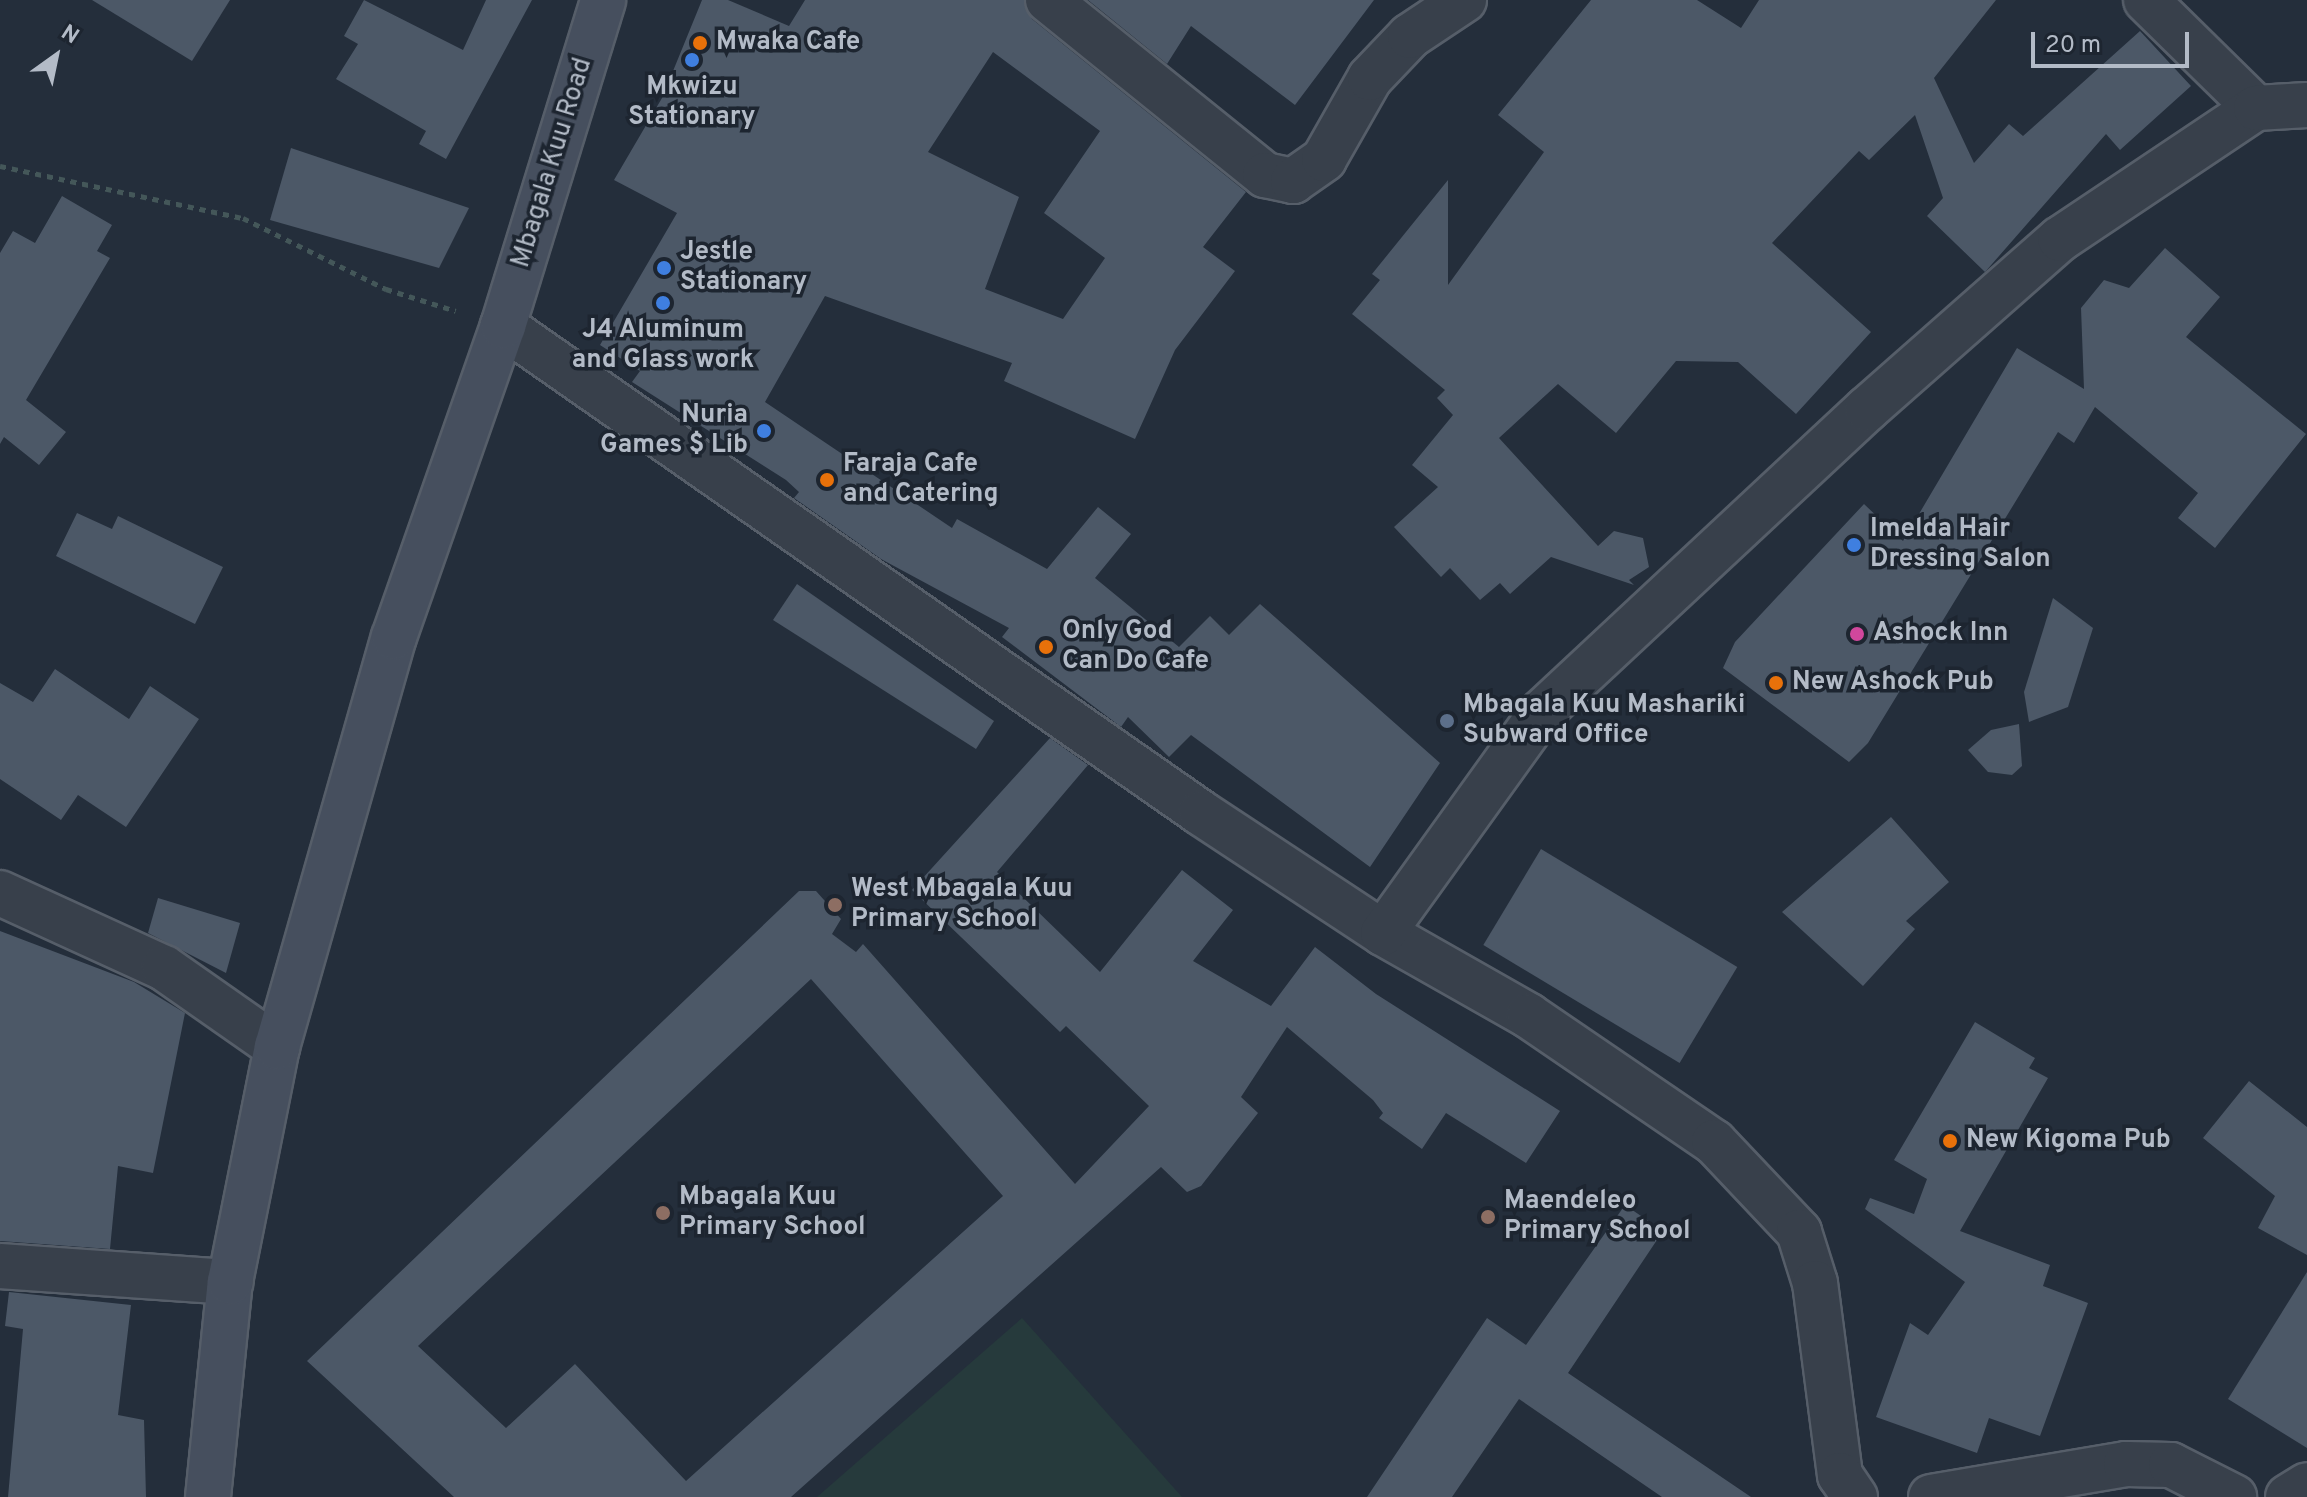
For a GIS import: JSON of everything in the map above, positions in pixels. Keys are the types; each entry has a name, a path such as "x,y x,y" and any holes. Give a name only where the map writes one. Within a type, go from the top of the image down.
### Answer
{"street":[{"name":"Mbagala Kuu Road","path":"208,1497 230,1282 277,1047 394,637 503,326 603,0"},
{"path":"1048,0 1265,175 1293,181 1324,159 1370,78 1410,36 1464,0"},
{"path":"2146,0 2256,108"},
{"path":"1383,933 1542,712 1707,554 1800,479 2060,239 2256,108 2307,105"},
{"path":"503,326 1383,933 1529,1016 1714,1142 1799,1232 1815,1283 1840,1475 1855,1497"},
{"path":"0,893 164,968 277,1047"},
{"path":"0,1266 230,1282"},
{"path":"1931,1497 2126,1464 2171,1465 2234,1497"},
{"path":"2288,1497 2307,1485"}],"path":[{"path":"0,166 243,218 386,289 503,326"}],"green space":[{"path":"1022,1318 1182,1497 817,1497"}],"building":[{"path":"92,0 230,0 192,61"},
{"path":"364,0 463,50 486,0 532,0 446,159 419,144 426,131 336,79 358,44 344,36"},
{"path":"702,0 728,0 789,26 805,0 1024,0 1032,19 1246,192 1203,247 1235,271 1175,350 1135,439 1004,381 1012,363 825,296 765,402 952,528 957,519 1047,569 1098,507 1131,534 1095,578 1179,647 1210,616 1229,635 1260,604 1440,763 1370,867 1191,735 1169,757 1128,717 1121,727 1002,637 1009,628 881,559 794,498 799,492 786,480 632,382 640,371 600,345 677,213 614,180 662,98","holes":["993,52 1100,131 1044,213 1105,258 1063,319 985,289 1019,197 928,152"]},
{"path":"1088,0 1374,0 1295,105 1191,26 1167,64"},
{"path":"1591,0 1697,0 1741,28 1759,0 1996,0 1934,78 1974,163 2009,124 2023,136 2140,31 2191,86 2120,150 2106,134 1985,272 1927,216 1943,198 1915,115 1869,160 1859,151 1772,243 1871,332 1796,414 1738,362 1676,361 1616,433 1558,384 1499,438 1598,546 1614,531 1643,538 1649,567 1629,580 1634,585 1551,557 1510,594 1500,583 1480,600 1450,568 1441,577 1394,527 1438,487 1412,465 1453,415 1437,398 1445,390 1352,314 1380,280 1372,274 1448,180 1448,285 1544,152 1498,115"},
{"path":"291,148 469,208 439,268 270,220"},
{"path":"62,196 112,225 97,251 110,258 26,400 66,432 39,465 4,437 0,444 0,253 13,231 35,243"},
{"path":"2165,248 2220,297 2186,337 2306,434 2215,548 2178,518 2198,493 2095,407 2074,443 2058,432 1868,743 1849,762 1723,668 1735,642 1864,504 1903,541 2017,348 2084,389 2081,308 2104,280 2129,288"},
{"path":"77,513 112,529 118,516 223,567 195,624 56,556"},
{"path":"797,584 994,721 976,749 773,620"},
{"path":"2053,598 2093,628 2068,707 2029,722 2024,692"},
{"path":"55,669 129,719 150,686 199,719 126,827 78,795 61,820 0,779 0,683 33,702"},
{"path":"2019,724 2022,766 2012,775 1988,772 1968,750 1991,730"},
{"path":"1050,738 1088,765 997,872 1100,972 1182,870 1233,910 1193,961 1271,1006 1315,947 1376,994 1560,1111 1526,1163 1446,1113 1422,1149 1379,1118 1383,1113 1373,1100 1287,1027 1241,1097 1258,1113 1201,1186 1187,1192 1161,1167 791,1497 454,1497 307,1361 799,891 816,891 841,919 832,934 856,952 863,944 1075,1184 1149,1106 1066,1026 1060,1032 912,890","holes":["811,979 1003,1196 686,1481 575,1364 506,1428 418,1346"]},
{"path":"1891,817 1949,882 1906,921 1915,929 1863,986 1782,912"},
{"path":"1541,849 1737,967 1680,1063 1483,945"},
{"path":"158,898 240,923 226,973 148,933"},
{"path":"0,931 134,982 185,1013 153,1173 118,1166 110,1249 0,1241"},
{"path":"1975,1022 2035,1058 2029,1068 2048,1078 1960,1231 2050,1265 2043,1286 2088,1303 2040,1436 1989,1418 1977,1453 1876,1417 1910,1323 1928,1335 1965,1282 1865,1209 1870,1198 1914,1214 1927,1179 1894,1160"},
{"path":"2249,1081 2307,1127 2307,1255 2258,1228 2275,1196 2203,1138"},
{"path":"1625,1205 1663,1231 1568,1373 1751,1497 1662,1497 1519,1399 1452,1497 1367,1497 1487,1318 1526,1345"},
{"path":"2307,1272 2307,1448 2228,1399"},
{"path":"9,1292 131,1305 118,1415 144,1420 146,1497 8,1497 23,1329 5,1326"}],"place":[{"name":"Mwaka Cafe","path":"700,43"},
{"name":"Mkwizu Stationary","path":"692,60"},
{"name":"Jestle Stationary","path":"664,268"},
{"name":"J4 Aluminum and Glass work","path":"663,303"},
{"name":"Nuria Games $ Lib","path":"764,431"},
{"name":"Faraja Cafe and Catering","path":"827,480"},
{"name":"Imelda Hair Dressing Salon","path":"1854,545"},
{"name":"Ashock Inn","path":"1857,634"},
{"name":"Only God Can Do Cafe","path":"1046,647"},
{"name":"New Ashock Pub","path":"1776,683"},
{"name":"Mbagala Kuu Mashariki Subward Office","path":"1447,721"},
{"name":"West Mbagala Kuu Primary School","path":"835,905"},
{"name":"New Kigoma Pub","path":"1950,1141"},
{"name":"Mbagala Kuu Primary School","path":"663,1213"},
{"name":"Maendeleo Primary School","path":"1488,1217"}]}
